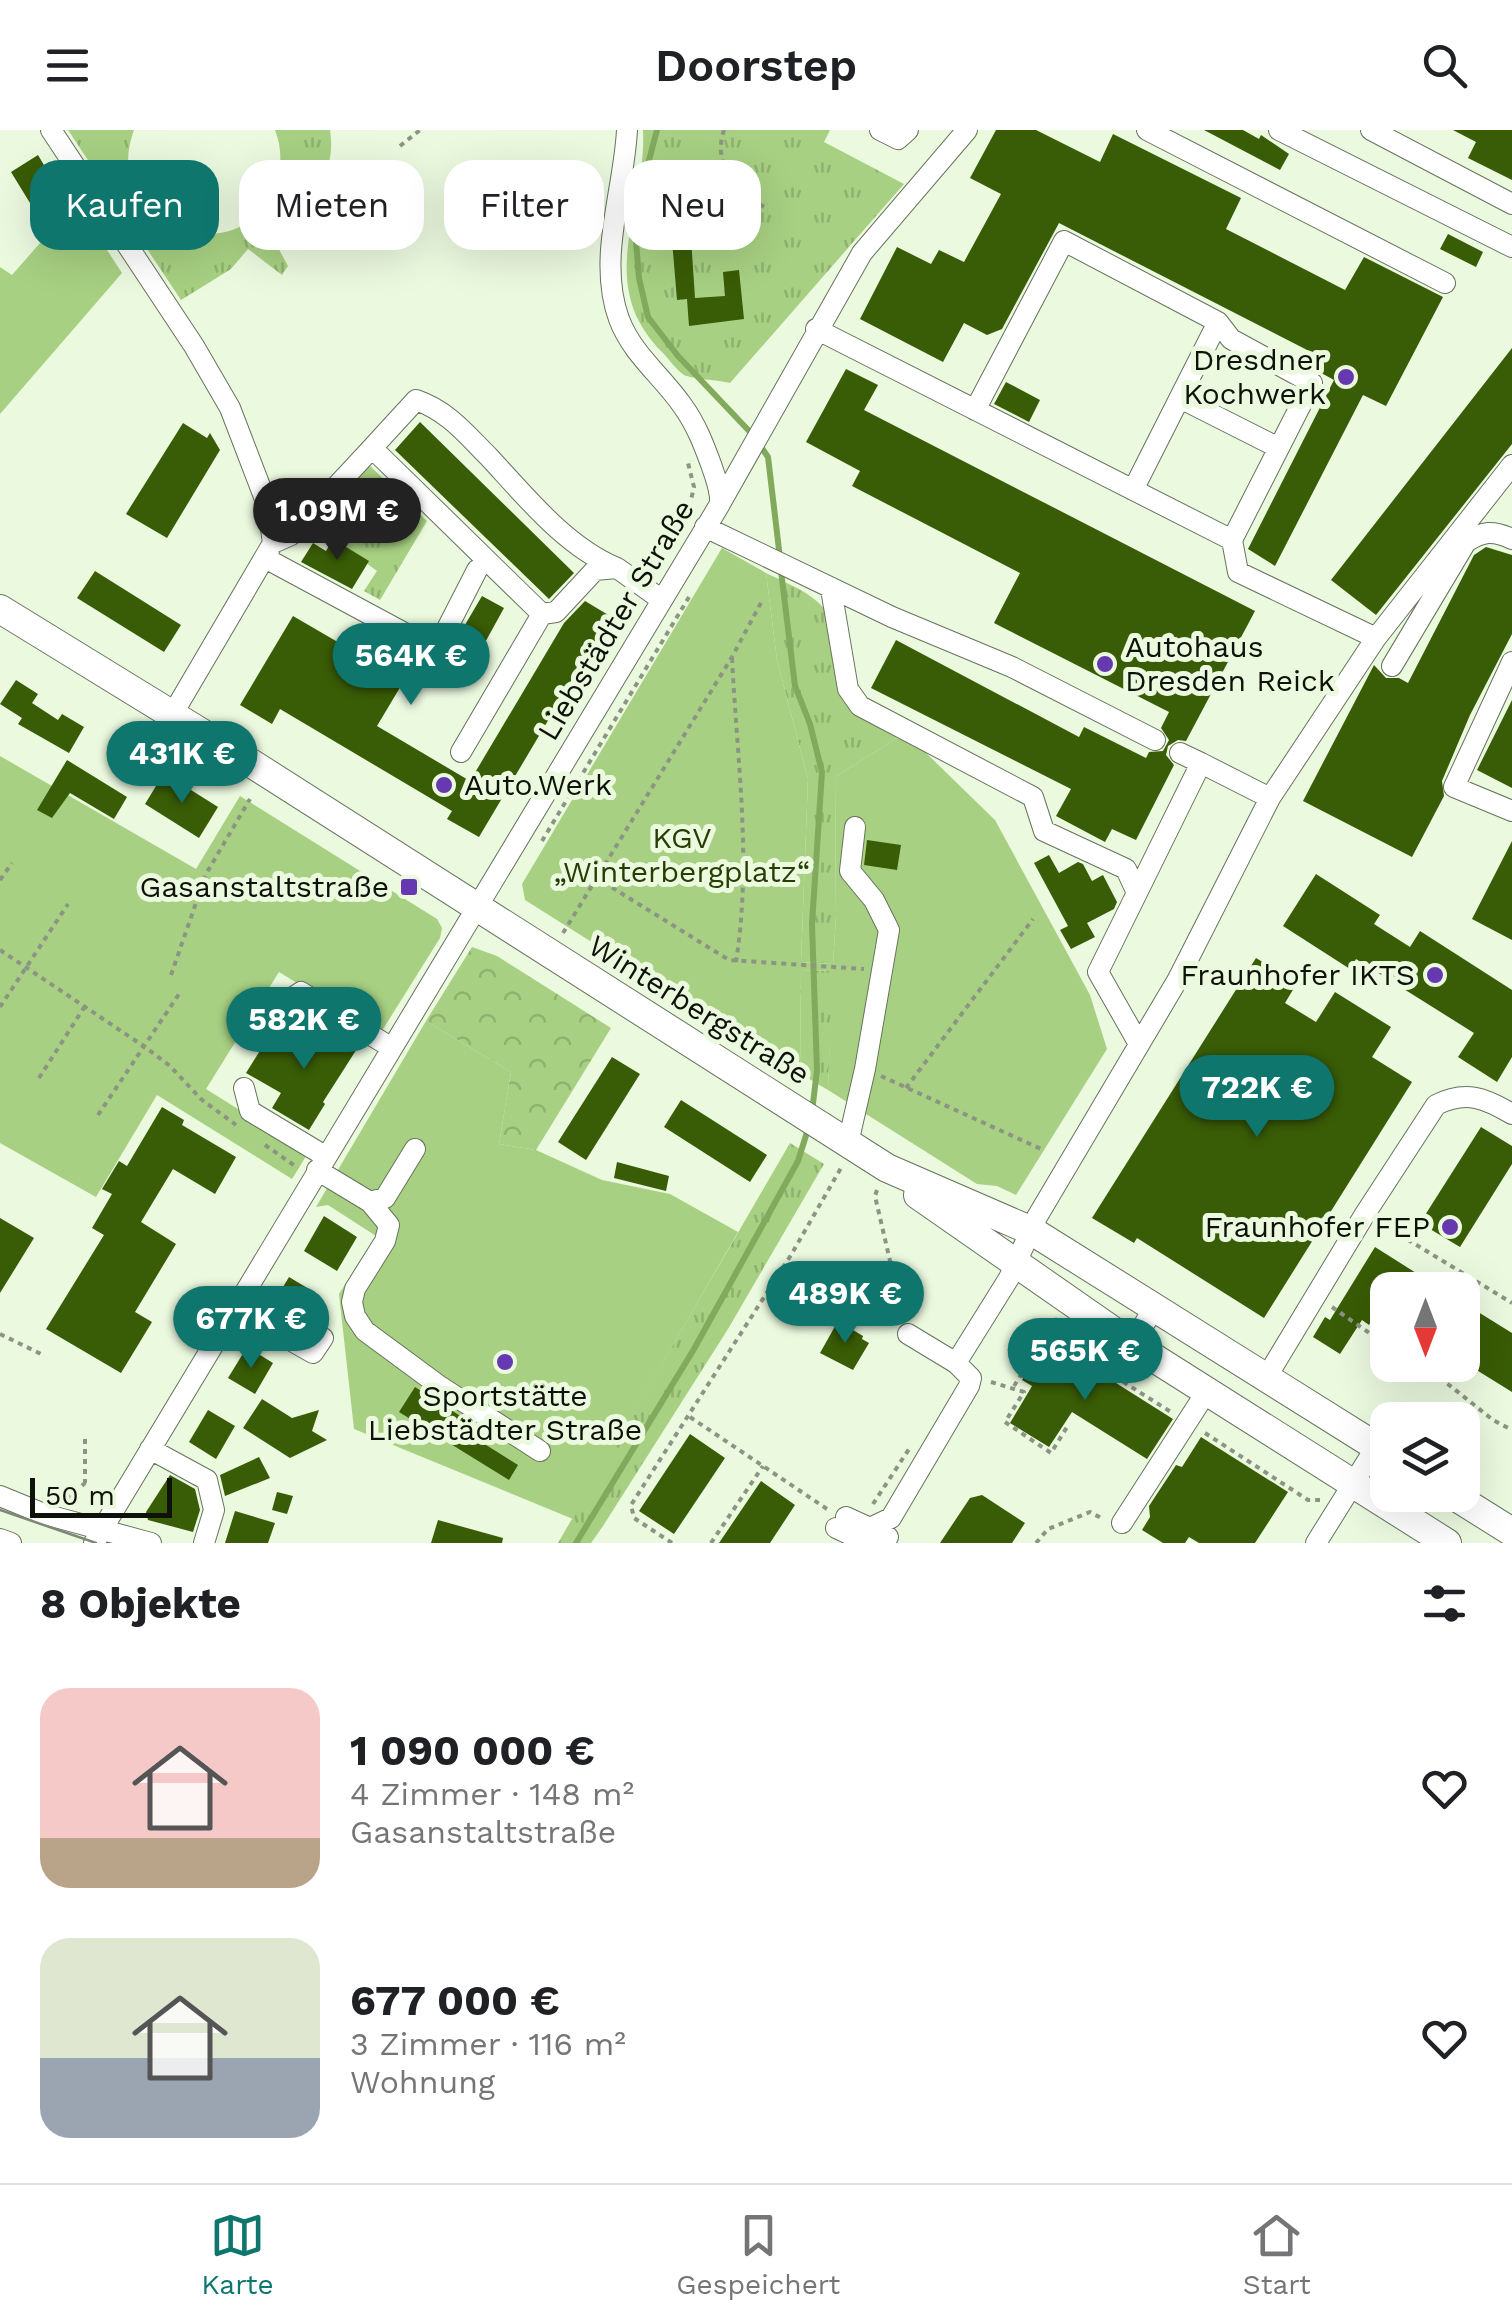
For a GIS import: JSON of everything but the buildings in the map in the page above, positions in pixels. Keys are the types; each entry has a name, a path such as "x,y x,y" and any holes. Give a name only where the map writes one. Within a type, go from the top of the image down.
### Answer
{"main road":[{"name":"Winterbergstraße","path":"0,609 810,1119 845,1156 908,1190 1132,1344 1448,1543"},
{"name":"Winterbergstraße","path":"882,1179 1032,1231 1370,1443"},
{"path":"1480,1509 1509,1524"}],"street":[{"path":"51,130 194,346 230,408 268,508 269,551"},
{"name":"Liebstädter Straße","path":"98,1537 314,1165 392,1048 662,600 696,523 720,504 721,493 702,440 682,404 644,361 620,323 614,300 610,268 627,130"},
{"path":"880,130 898,139 908,130"},
{"path":"720,504 862,253 967,130"},
{"path":"1147,130 1445,283"},
{"path":"1280,130 1512,246"},
{"path":"1371,130 1512,204"},
{"path":"975,410 1064,241 1218,322 1231,340 1312,383 1232,540 1238,572 1376,638"},
{"path":"1133,490 1218,322"},
{"path":"816,329 1232,540"},
{"path":"1180,398 1278,448"},
{"path":"172,715 269,551 291,535 416,400 450,416 591,558 617,568 662,600"},
{"path":"372,448 542,614"},
{"path":"956,1363 1178,979 1270,798 1376,638 1512,465"},
{"path":"696,523 831,589 1012,667 1155,740"},
{"path":"1392,666 1466,542 1481,532 1497,532 1512,539"},
{"path":"269,551 436,650 478,570"},
{"path":"542,614 556,612 595,570 617,568"},
{"path":"831,589 848,689 860,706 1034,797 1044,831 1126,869 1138,893"},
{"path":"461,752 542,614"},
{"path":"1512,662 1454,787 1512,811"},
{"path":"1180,753 1270,798"},
{"path":"1139,1044 1098,972 1200,763"},
{"path":"845,1156 865,1069 889,930 874,900 850,871 855,827"},
{"path":"273,1029 289,1000 301,992 392,1048"},
{"path":"244,1088 250,1111 314,1165 370,1202 388,1225 385,1241 354,1290 354,1316 365,1331 441,1387 540,1450"},
{"path":"1266,1378 1436,1105 1456,1096 1486,1098 1512,1114"},
{"path":"370,1202 385,1198 415,1149"},
{"path":"234,1308 313,1353 322,1338"},
{"path":"1132,1344 1154,1308"},
{"path":"839,1520 870,1528 882,1526 891,1518 971,1378 956,1363 908,1334"},
{"path":"1122,1523 1207,1391"},
{"path":"150,1449 207,1480 214,1510 204,1543"},
{"name":"Winterbergstraße","path":"1354,1484 1370,1465"},
{"path":"1316,1543 1354,1484"},
{"path":"0,1496 98,1537 151,1543"},
{"path":"0,1539 11,1543"}],"path":[{"path":"400,146 420,130"},
{"path":"724,130 720,142 726,172 734,185 764,207"},
{"path":"696,523 687,457 702,440"},
{"path":"538,847 697,582"},
{"path":"563,933 763,600"},
{"path":"732,657 744,828 744,897 736,962"},
{"path":"171,975 206,874 250,799"},
{"path":"0,880 12,863"},
{"path":"594,878 736,962 884,970"},
{"path":"0,1007 68,904"},
{"path":"906,1088 1032,919"},
{"path":"0,950 145,1046 201,1099 246,1132"},
{"path":"98,1116 181,991"},
{"path":"39,1078 85,1006"},
{"path":"865,1069 1040,1149"},
{"path":"259,1141 314,1165"},
{"path":"672,1543 634,1518 630,1508 791,1256 845,1156"},
{"path":"882,1179 875,1196 908,1334"},
{"path":"1366,1214 1512,1303"},
{"path":"1316,1295 1370,1333"},
{"path":"1014,1386 1069,1300"},
{"path":"0,1334 41,1354"},
{"path":"971,1378 1014,1386 1024,1392 1005,1422 1051,1452 1067,1427"},
{"path":"1445,1382 1512,1430"},
{"path":"688,1416 839,1520"},
{"path":"85,1438 85,1483 99,1504"},
{"path":"711,1543 763,1466"},
{"path":"63,1505 85,1483"},
{"path":"1036,1543 1048,1529 1090,1512 1122,1523"}],"green space":[{"path":"68,130 134,130 129,160 88,160"},
{"path":"275,130 330,130 330,160 280,160"},
{"path":"643,130 830,130 824,142 904,184 730,383 684,375 642,326 630,299 628,250 761,250 761,160 642,160"},
{"path":"239,227 239,250 247,250 231,269 181,300 148,250 219,250 219,232"},
{"path":"34,250 107,250 122,273 0,414 0,267 12,275"},
{"path":"249,250 279,250 288,266 282,275"},
{"path":"368,464 427,521 380,600 364,591 377,571 333,539 342,517 327,505"},
{"name":"KGV „Winterbergplatz“","path":"722,548 766,573 777,660 808,779 801,962 833,964 835,777 897,738 924,751 995,820 1090,995 1107,1049 1016,1195 997,1186 977,1184 828,1090 832,971 800,970 801,1074 525,900 522,884"},
{"path":"766,573 808,595 829,614 841,698 852,712 897,738 835,777 833,964 801,962 808,779 777,660"},
{"path":"0,756 196,869 240,796 437,919 442,928 440,938 380,1034 279,972 206,1089 308,1153 292,1179 157,1095 96,1197 0,1143"},
{"path":"472,947 497,956 611,1028 536,1150 499,1144 511,1072 426,1021"},
{"path":"800,970 833,971 828,1090 801,1074"},
{"name":"Sportstätte Liebstädter Straße","path":"426,1021 511,1072 499,1144 536,1150 602,1180 670,1194 738,1232 573,1519 354,1429 339,1294 376,1236 328,1205 316,1207"},
{"path":"790,1143 824,1164 728,1329 603,1526 591,1543 558,1543"}],"waterway":[{"path":"657,130 634,217 639,278 648,317 678,356 752,434"},
{"path":"759,444 768,457 780,558"},
{"path":"781,571 795,686 822,772 812,924 817,1070 812,1112"},
{"path":"576,1543 694,1349 798,1161 808,1129"}],"tram line":[{"path":"0,1510 96,1543"}],"place":[{"name":"Dresdner Kochwerk","path":"1346,377"},
{"name":"Autohaus Dresden Reick","path":"1105,664"},
{"name":"Auto.Werk","path":"444,785"},
{"name":"Gasanstaltstraße","path":"409,887"},
{"name":"Fraunhofer IKTS","path":"1435,975"},
{"name":"Fraunhofer FEP","path":"1450,1227"},
{"name":"Sportstätte Liebstädter Straße","path":"505,1362"}]}
